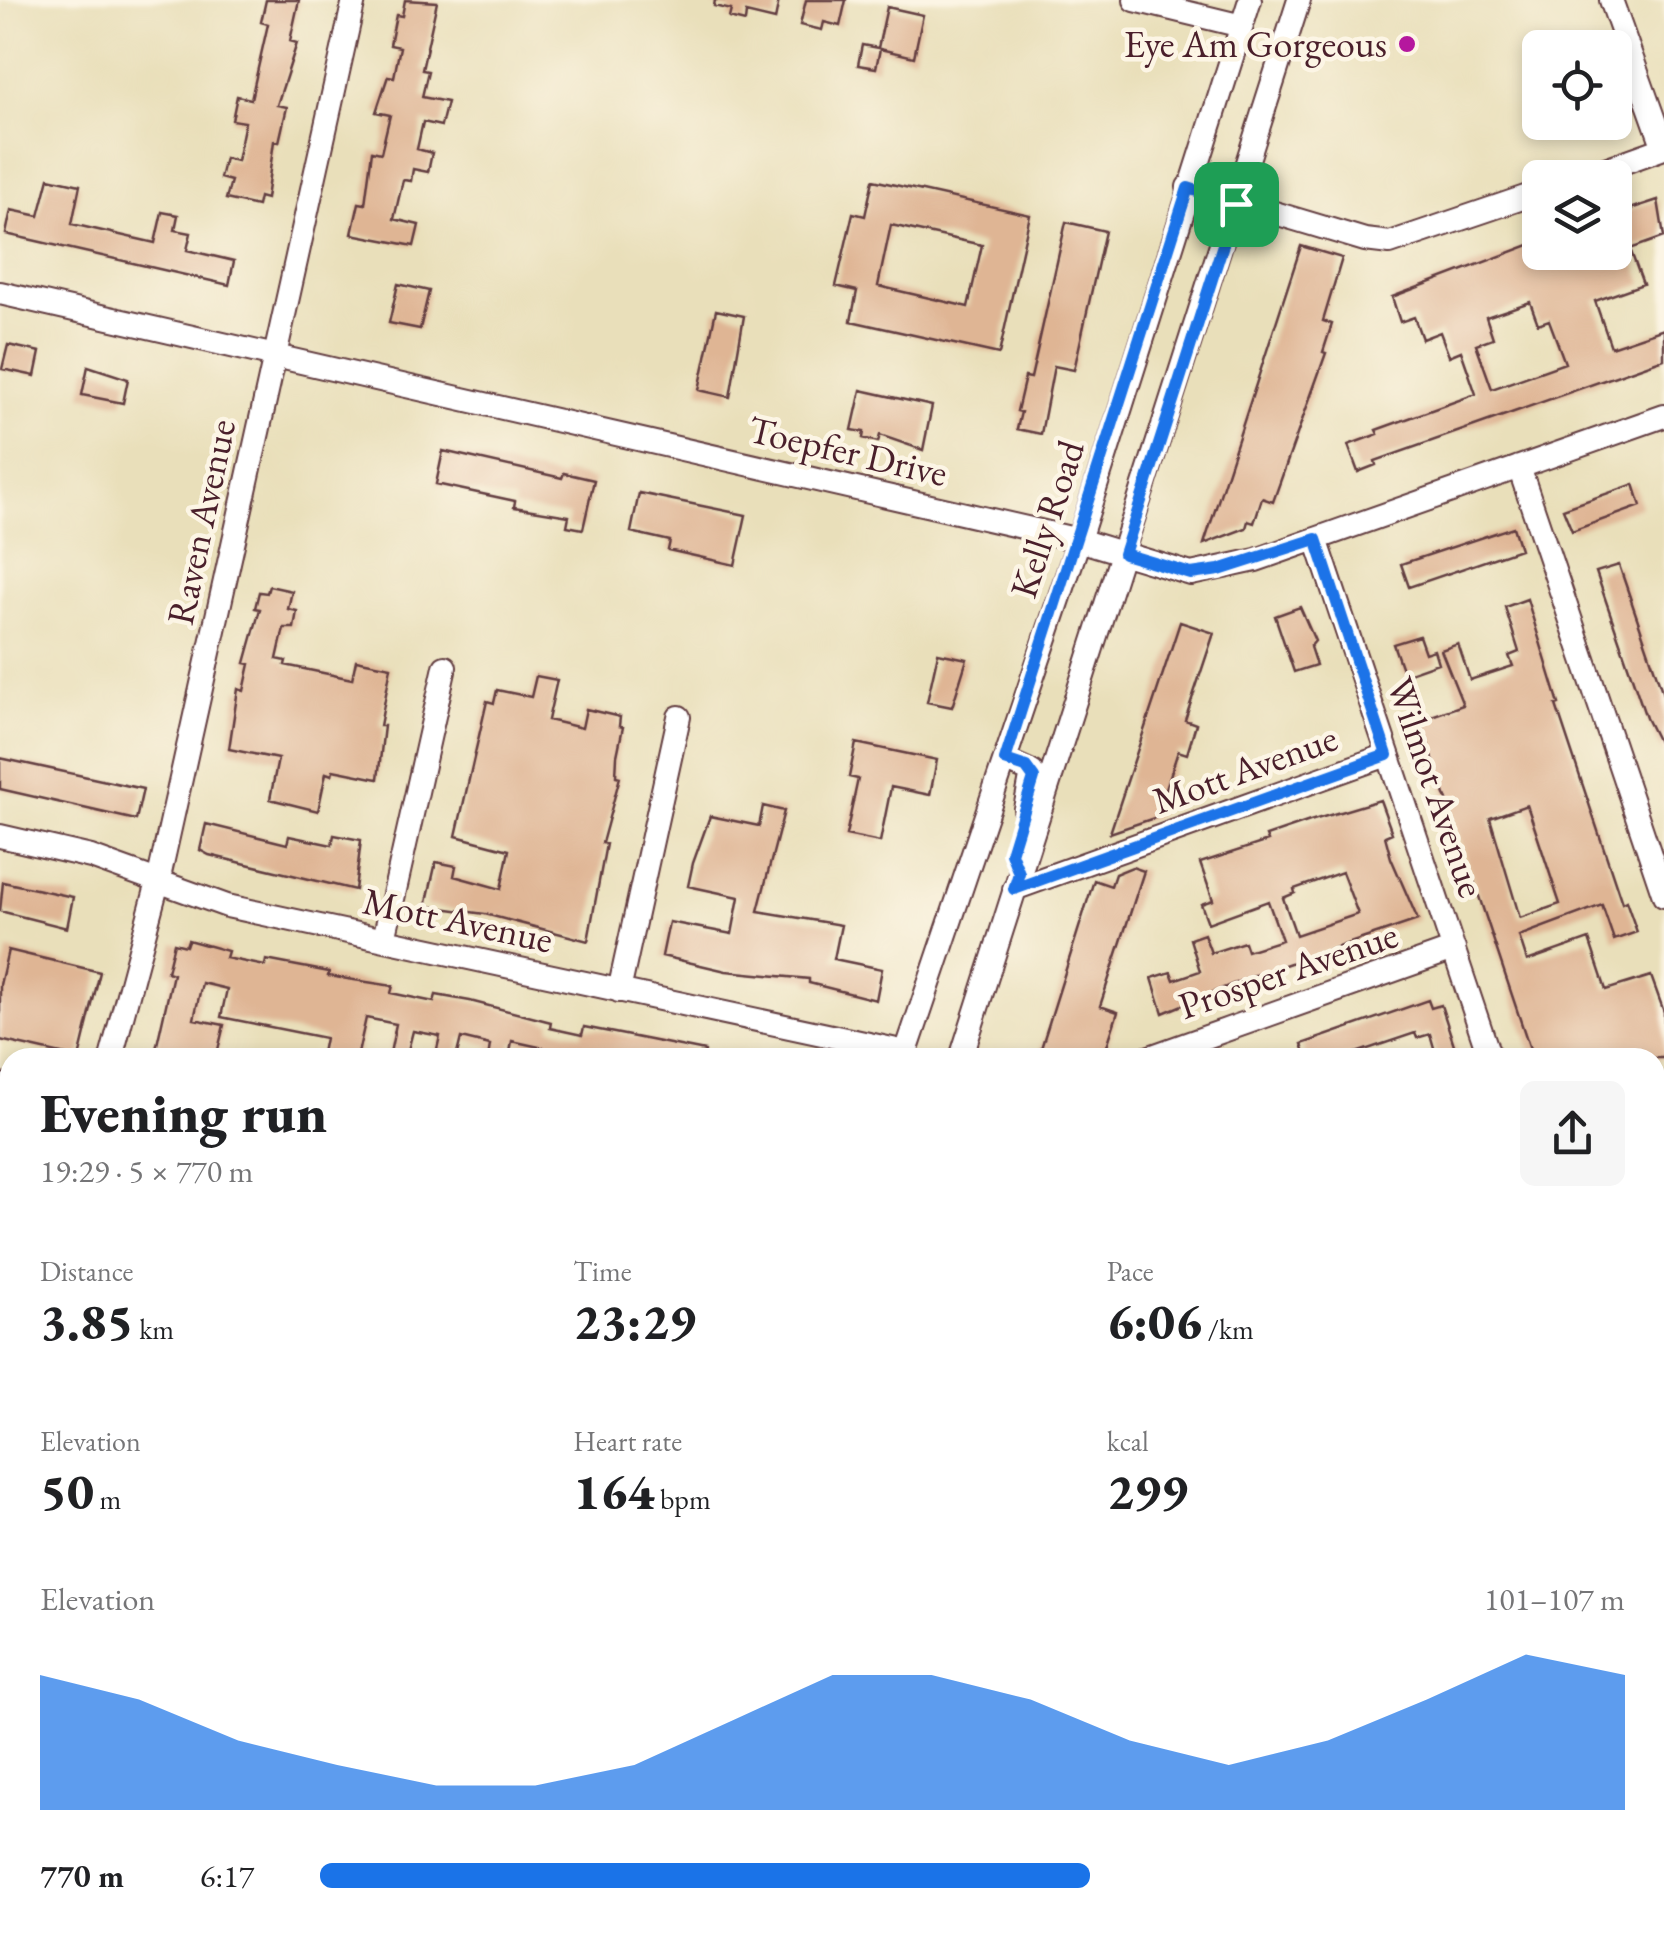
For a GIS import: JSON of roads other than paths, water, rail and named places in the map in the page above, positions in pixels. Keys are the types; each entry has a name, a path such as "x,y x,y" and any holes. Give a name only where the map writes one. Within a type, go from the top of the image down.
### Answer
{"street":[{"name":"Raven Avenue","path":"114,1048 158,882 354,0"},
{"path":"1135,0 1242,26"},
{"name":"Kelly Road","path":"907,1048 1079,540 1250,0"},
{"path":"964,1048 1299,0"},
{"path":"1611,0 1664,148 1630,160"},
{"path":"1188,188 1366,240 1390,243 1522,198"},
{"name":"Toepfer Drive","path":"0,293 1079,540 1191,574 1219,570 1316,539 1664,416"},
{"path":"1518,467 1664,896"},
{"name":"Wilmot Avenue","path":"1316,539 1487,1048"},
{"path":"384,939 445,667"},
{"path":"620,991 678,717"},
{"name":"Mott Avenue","path":"1017,881 1387,755"},
{"path":"1005,760 1026,767 1034,778 1011,853 1017,881"},
{"name":"Mott Avenue","path":"0,836 91,857 227,906 874,1048"},
{"name":"Prosper Avenue","path":"1174,1048 1454,949"}],"place":[{"name":"Eye Am Gorgeous","path":"1407,44"}]}
